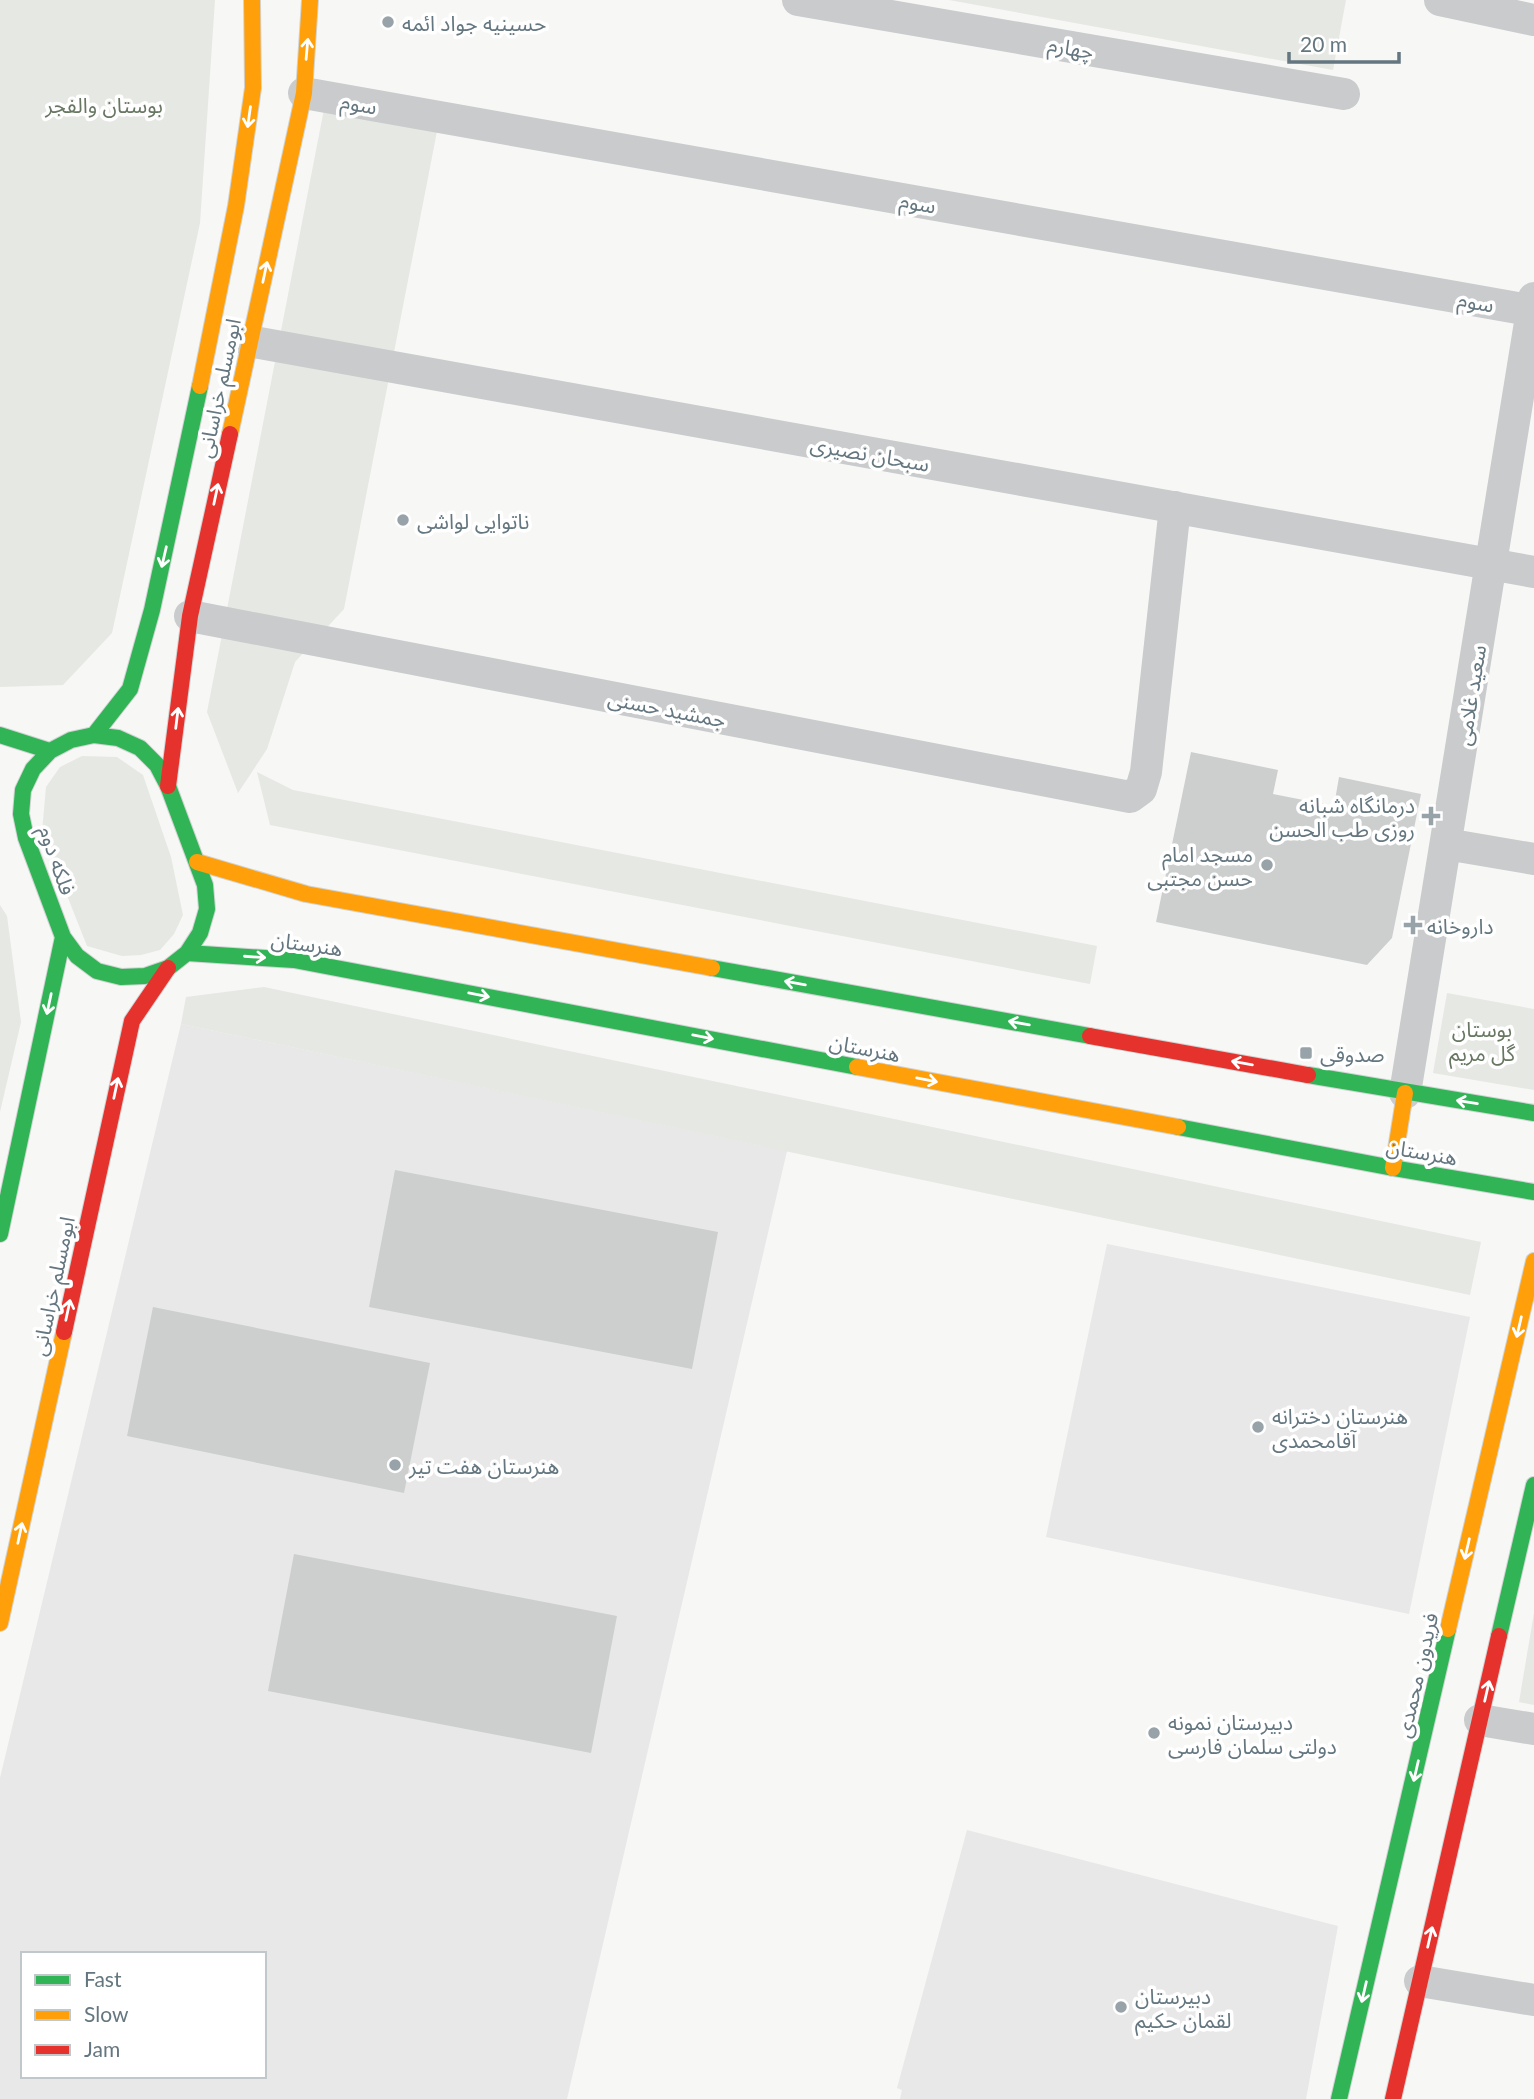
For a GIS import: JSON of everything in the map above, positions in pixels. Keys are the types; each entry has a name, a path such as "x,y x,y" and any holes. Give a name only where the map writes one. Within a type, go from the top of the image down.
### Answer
{"main road":[{"name":"ابومسلم خراسانی","path":"94,735 130,689 152,610 177,497 236,206 253,88 252,0"},
{"name":"ابومسلم خراسانی","path":"168,786 190,616 304,93 310,0"},
{"name":"فلکه دوم","path":"94,735 118,738 140,748 157,765 168,786 205,885 207,909 200,933 187,953 168,968 145,976 121,977 97,971 77,956 62,937 26,838 21,814 23,790 33,769 50,751 71,740 94,735"},
{"path":"0,736 50,751"},
{"path":"9,825 26,838"},
{"path":"197,862 306,894 1405,1093 1534,1113"},
{"path":"0,1234 62,937"},
{"name":"هنرستان","path":"187,953 294,960 1393,1168 1534,1192"},
{"name":"ابومسلم خراسانی","path":"0,1623 132,1021 168,968"},
{"path":"1393,1168 1405,1093"},
{"name":"فریدون محمدی","path":"1339,2099 1534,1261"},
{"path":"1393,2099 1534,1485"}],"street":[{"name":"چهارم","path":"798,0 1344,94"},
{"path":"1440,0 1534,20"},
{"name":"سوم","path":"304,93 1533,306"},
{"name":"سعید غلامی","path":"1405,1093 1533,306"},
{"name":"سبحان نصیری","path":"250,341 1534,572"},
{"name":"جمشید حسنی","path":"190,616 1130,797 1141,789 1146,772 1175,508"},
{"path":"1446,844 1534,859"},
{"path":"1480,1720 1534,1730"},
{"path":"1420,1981 1534,2000"}],"shaded area":[{"name":"هنرستان هفت تیر","path":"181,1024 787,1151 567,2099 0,2099 0,1778"},
{"name":"هنرستان دخترانه آقامحمدی","path":"1107,1244 1470,1317 1409,1614 1046,1537"},
{"name":"دبیرستان لقمان حکیم","path":"967,1830 1338,1926 1306,2099 900,2099 902,2090 897,2088"}],"green space":[{"name":"بوستان والفجر","path":"0,0 215,0 200,223 112,633 63,685 0,687"},
{"path":"949,0 1346,0 1333,70"},
{"path":"326,99 439,121 344,609 295,662 267,749 238,793 207,712"},
{"path":"82,756 117,757 143,775 171,857 183,915 174,934 160,950 122,956 87,946 42,832 46,787 60,767"},
{"path":"257,772 293,790 1097,946 1090,984 270,825"},
{"path":"0,905 7,916 21,1022 0,1112"},
{"path":"264,987 1481,1242 1470,1295 181,1024 186,997"},
{"name":"بوستان گل مریم","path":"1447,993 1534,1009 1534,1090 1433,1073"},
{"path":"1534,1613 1534,1705 1519,1702"}],"building":[{"path":"1191,752 1278,770 1273,794 1334,806 1339,777 1421,794 1392,938 1367,965 1156,922"},
{"path":"395,1170 718,1232 692,1369 369,1307"},
{"path":"153,1307 430,1363 404,1493 127,1436"},
{"path":"294,1554 617,1616 591,1753 268,1691"}],"traffic: fast":[{"path":"94,735 130,689 152,610 200,386"},
{"path":"0,735 50,751"},
{"path":"94,735 118,738 140,748 157,765 168,786 205,885 207,909 200,933 187,953 168,968 145,976 121,977 97,971 77,956 63,937 26,838 21,814 23,790 33,769 50,751 71,740 94,735"},
{"path":"0,1234 63,937"},
{"path":"187,953 294,960 857,1067"},
{"path":"712,968 1090,1036"},
{"path":"1308,1075 1534,1113"},
{"path":"1178,1127 1534,1192"},
{"path":"1499,1636 1534,1485"},
{"path":"1339,2099 1448,1629"}],"traffic: slow":[{"path":"200,386 236,206 253,88 252,0"},
{"path":"230,434 304,93 310,0"},
{"path":"197,862 306,894 712,968"},
{"path":"857,1067 1178,1127"},
{"path":"1393,1168 1405,1093"},
{"path":"1448,1629 1534,1261"},
{"path":"0,1623 64,1332"}],"traffic: jam":[{"path":"168,786 190,616 230,434"},
{"path":"64,1332 132,1021 168,968"},
{"path":"1090,1036 1308,1075"},
{"path":"1393,2099 1499,1636"}],"place":[{"name":"حسینیه جواد ائمه","path":"388,22"},
{"name":"ناتوایی لواشی","path":"403,520"},
{"name":"درمانگاه شبانه روزی طب الحسن","path":"1431,816"},
{"name":"مسجد امام حسن مجتبی","path":"1267,865"},
{"name":"داروخانه","path":"1413,925"},
{"name":"صدوقی","path":"1306,1053"},
{"name":"هنرستان دخترانه آقامحمدی","path":"1258,1427"},
{"name":"هنرستان هفت تیر","path":"395,1465"},
{"name":"دبیرستان نمونه دولتی سلمان فارسی","path":"1154,1733"},
{"name":"دبیرستان لقمان حکیم","path":"1121,2007"}]}
